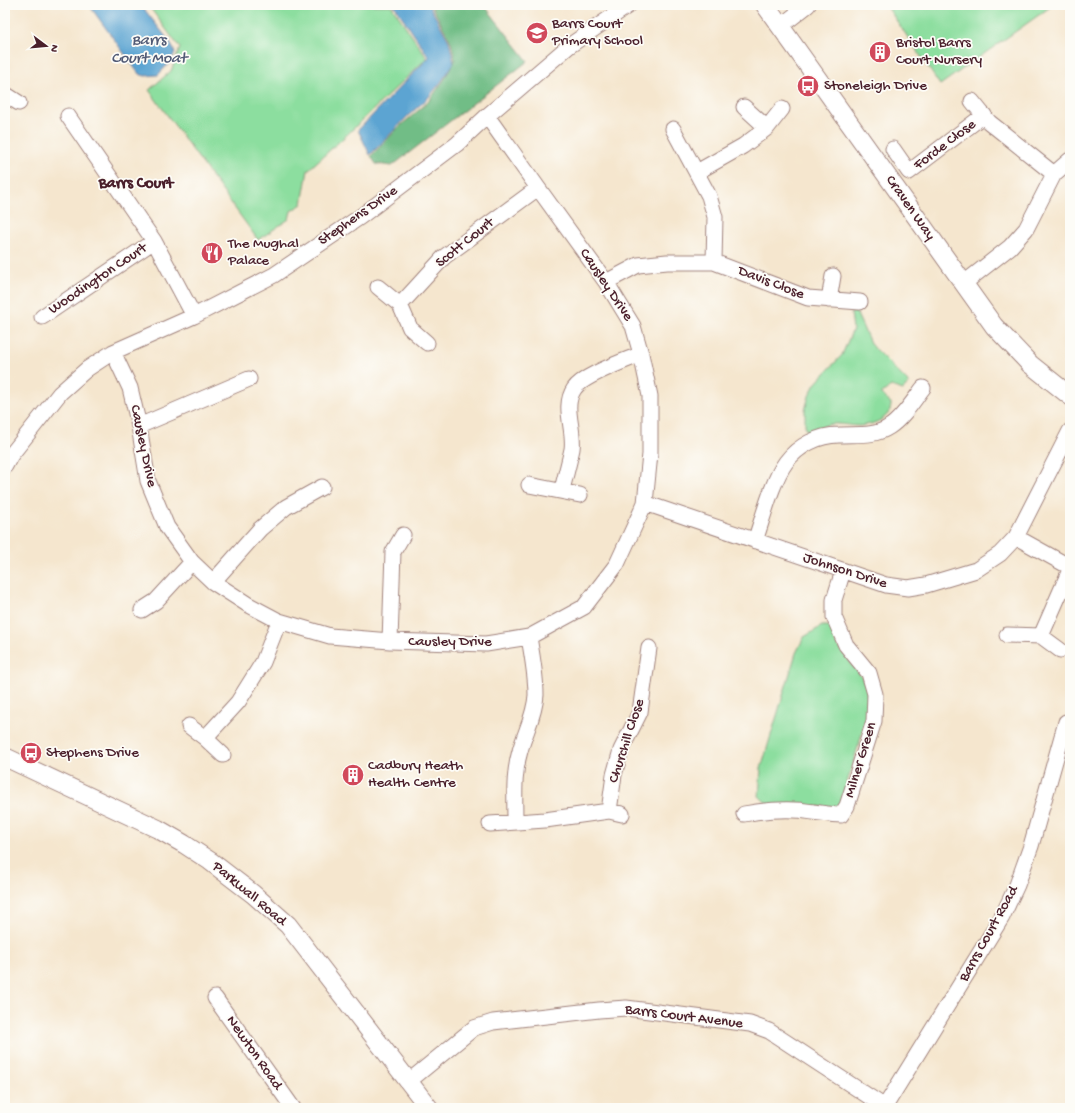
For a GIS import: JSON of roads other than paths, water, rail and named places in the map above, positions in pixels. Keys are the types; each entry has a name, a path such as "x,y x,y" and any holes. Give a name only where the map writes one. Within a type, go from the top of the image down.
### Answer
{"street":[{"name":"Stephens Drive","path":"5,466 11,455 60,393 87,369 113,352 194,316 274,275 360,217 457,144 487,116 569,46 629,5"},
{"name":"Craven Way","path":"765,5 994,326 1030,364 1070,396"},
{"path":"781,26 808,5"},
{"path":"5,94 19,103"},
{"name":"Forde Close","path":"972,101 989,122 1054,174"},
{"path":"744,107 767,128"},
{"path":"697,172 743,146 767,128 782,108"},
{"path":"68,116 154,241 194,316"},
{"name":"Causley Drive","path":"113,352 130,388 139,426 148,481 167,527 192,562 213,582 279,621 330,636 390,642 486,644 529,637 584,607 617,564 645,503 650,454 650,396 633,326 606,282 487,116"},
{"name":"Forde Close","path":"893,149 909,172 984,116"},
{"path":"673,129 709,196 715,217 714,262"},
{"path":"963,284 1010,247 1026,229 1054,174 1070,160"},
{"name":"Scott Court","path":"400,305 444,257 538,188"},
{"name":"Woodington Court","path":"42,317 154,241"},
{"name":"Davis Close","path":"606,282 638,265 667,262 714,262 808,298 860,302"},
{"path":"829,300 833,276"},
{"path":"378,288 400,305 410,328 427,343"},
{"path":"562,490 572,448 572,428 568,405 574,389 586,378 641,354"},
{"path":"139,426 249,379"},
{"path":"755,541 779,473 787,461 796,452 808,443 827,436 867,435 890,427 908,409 923,388"},
{"name":"Johnson Drive","path":"645,503 886,585 908,588 926,585 976,570 1000,554 1016,537 1070,431"},
{"path":"529,485 562,490 580,495"},
{"path":"213,582 260,529 286,508 322,486"},
{"path":"390,642 393,552 403,535"},
{"path":"1016,537 1070,569 1041,636"},
{"path":"142,610 156,600 192,562"},
{"name":"Milner Green","path":"744,814 756,812 812,811 841,816 847,806 874,721 875,694 869,673 846,645 834,617 834,600 843,571"},
{"path":"205,738 238,702 263,662 279,621"},
{"path":"1007,635 1041,636 1060,650"},
{"path":"515,822 514,775 520,751 533,713 536,696 535,674 529,637"},
{"name":"Churchill Close","path":"490,824 545,820 616,812 614,775 621,750 640,712 650,648"},
{"name":"Barrs Court Road","path":"884,1108 1002,917 1017,884 1031,846 1066,722"},
{"path":"189,726 205,738 223,755"},
{"name":"Parkwall Road","path":"5,757 171,837 210,861 253,894 288,925 429,1108"},
{"name":"Newton Road","path":"215,998 293,1108"},
{"name":"Barrs Court Avenue","path":"408,1082 474,1028 492,1022 626,1008 750,1024 769,1031 884,1108"}],"water":[{"name":"Barrs Court Moat","path":"89,5 141,5 170,42 175,52 171,61 158,75 145,76 139,74"},
{"path":"394,5 429,5 449,41 454,63 428,98 370,155 358,130 429,57"}],"place":[{"name":"Barrs Court Primary School","path":"537,33"},
{"name":"Bristol Barrs Court Nursery","path":"880,52"},
{"name":"Stoneleigh Drive","path":"808,86"},
{"name":"The Mughal Palace","path":"212,253"},
{"name":"Stephens Drive","path":"31,753"},
{"name":"Cadbury Heath Health Centre","path":"353,775"}],"district":[{"name":"Barrs Court","path":"136,184"}]}
